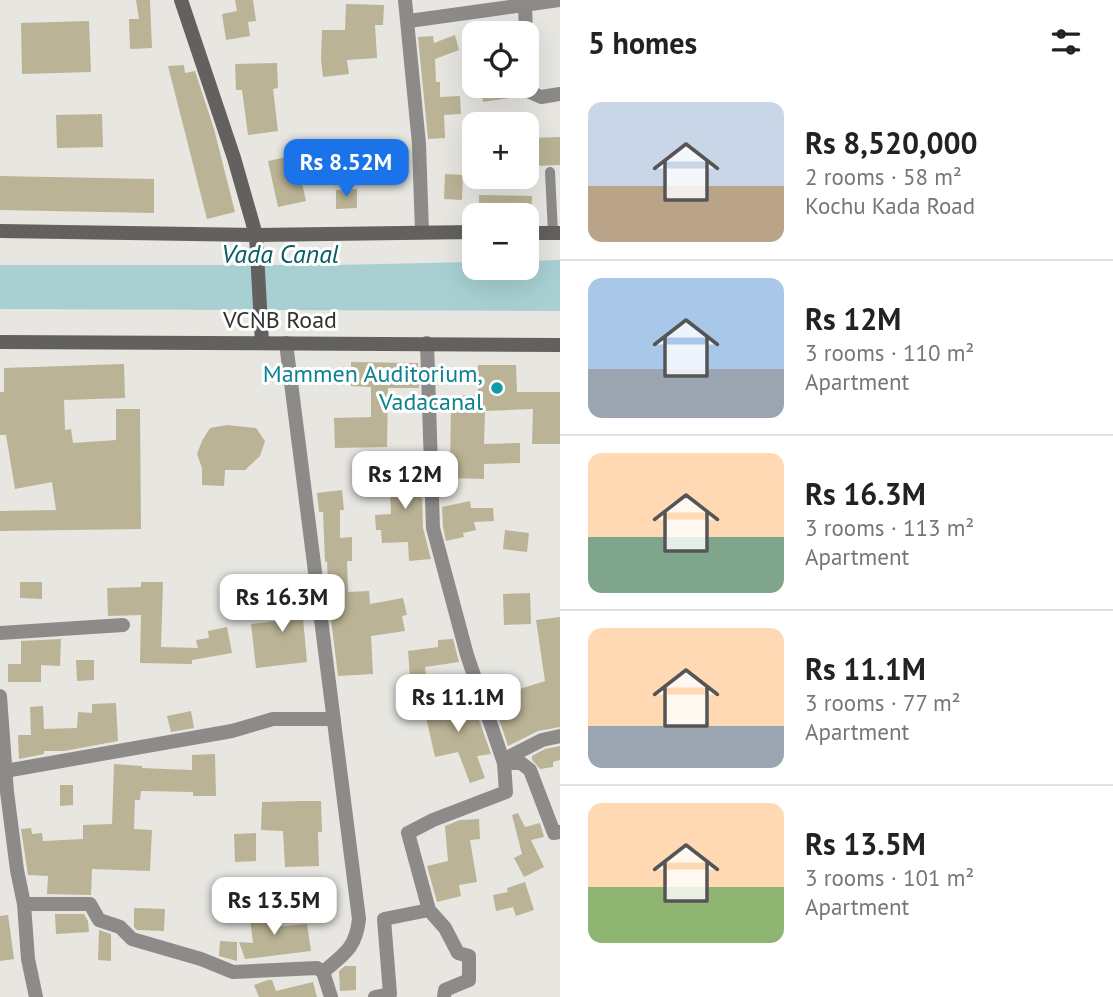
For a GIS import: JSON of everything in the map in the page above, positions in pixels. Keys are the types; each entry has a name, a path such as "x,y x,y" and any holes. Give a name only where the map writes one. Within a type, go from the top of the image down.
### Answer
{"main road":[{"path":"181,0 234,158 256,241 262,337"},
{"path":"0,231 256,241 462,232"},
{"path":"539,233 557,233"},
{"name":"VCNB Road","path":"0,342 262,337 286,343 560,345"}],"street":[{"path":"405,0 419,144 422,232"},
{"path":"409,21 525,7 560,0"},
{"path":"525,7 526,21"},
{"path":"539,96 560,94"},
{"path":"286,343 359,919 357,937 347,951 323,972"},
{"path":"427,343 433,528 467,655 503,762 506,792 433,820 408,833 429,910 444,928 458,953 469,956 469,980 444,990 444,997"},
{"path":"0,634 123,625"},
{"path":"0,696 1,739 17,870 24,904 27,959 36,997"},
{"path":"5,771 232,731 273,719 334,719"},
{"path":"503,762 542,740 560,736"},
{"path":"503,762 521,763 530,770 554,833 560,832"},
{"path":"24,904 90,904 99,920 120,927 132,939 201,959 233,972 311,967 323,972 331,997"},
{"path":"375,997 390,995 384,919 429,910"}],"lane":[{"path":"550,172 557,233"}],"water":[{"path":"560,260 560,311 0,309 0,265 462,262 462,280 539,280 539,261"}],"building":[{"path":"136,0 150,0 152,48 130,49 129,19 139,19"},
{"path":"235,0 253,0 256,21 248,22 250,36 226,40 222,14 237,11"},
{"path":"346,4 384,5 383,25 375,25 377,58 347,60 349,74 323,77 322,30 345,30"},
{"path":"89,21 91,72 22,74 21,23"},
{"path":"455,35 459,50 435,59 436,82 440,82 440,97 460,96 461,114 444,115 445,138 428,139 418,37 433,36 434,43"},
{"path":"277,63 278,88 273,89 278,131 248,135 242,90 236,90 235,64"},
{"path":"184,65 185,73 195,71 214,129 235,212 207,219 168,66"},
{"path":"482,98 509,98 483,102"},
{"path":"102,114 103,147 57,148 56,115"},
{"path":"560,137 560,165 539,166 539,138"},
{"path":"313,143 318,159 299,165 294,149"},
{"path":"296,155 306,201 278,207 268,161"},
{"path":"445,174 462,175 462,200 444,199"},
{"path":"0,176 154,179 154,213 0,210"},
{"path":"357,189 357,208 336,209 336,190"},
{"path":"479,195 532,196 532,203 479,203"},
{"path":"351,362 418,363 419,388 388,388 387,447 335,448 334,418 371,417 371,387 351,386"},
{"path":"124,364 125,398 64,400 65,430 71,429 73,443 116,440 116,409 140,409 141,529 0,531 0,511 56,510 52,482 15,489 6,435 0,435 0,392 4,392 4,368"},
{"path":"478,365 516,365 517,392 560,392 560,444 532,444 533,409 485,411 484,444 520,443 520,463 484,464 484,479 450,478 451,396 478,395"},
{"path":"227,425 256,428 265,441 260,456 245,470 225,470 224,486 202,485 202,468 197,454 202,441 210,428"},
{"path":"421,463 423,528 431,559 409,561 408,542 382,543 381,530 376,530 375,515 391,514 389,464"},
{"path":"342,490 344,510 340,510 340,538 352,537 352,561 347,561 348,592 369,591 370,604 403,598 407,615 402,616 405,631 371,636 373,674 338,676 327,561 325,562 323,512 319,512 317,493"},
{"path":"470,501 471,508 493,508 494,521 474,522 476,530 463,533 464,537 446,541 442,507"},
{"path":"505,530 529,533 527,552 503,549"},
{"path":"20,582 42,582 42,599 20,598"},
{"path":"141,582 163,582 161,647 198,648 196,640 209,638 208,631 227,627 232,653 192,660 192,664 140,663 141,615 108,616 107,588 141,587"},
{"path":"300,585 307,662 256,668 251,624 284,620 281,586"},
{"path":"530,593 531,624 504,625 503,594"},
{"path":"560,617 560,727 538,731 508,746 492,698 545,681 536,620"},
{"path":"61,639 60,666 41,665 41,682 8,682 8,664 21,664 21,641"},
{"path":"453,639 459,662 425,667 426,675 410,677 408,651 438,647 438,640"},
{"path":"76,660 94,660 94,680 77,681"},
{"path":"471,697 491,754 477,756 485,778 470,783 458,752 435,757 424,704 437,701 438,705"},
{"path":"116,703 118,741 64,751 44,751 44,754 19,759 18,735 31,735 30,707 43,706 44,729 77,728 78,712 92,713 92,704"},
{"path":"191,711 194,728 171,732 167,716"},
{"path":"560,746 560,760 553,762 553,767 540,769 532,760 532,756 545,749"},
{"path":"215,754 216,796 193,796 193,792 141,791 140,800 135,800 134,829 152,830 150,871 92,869 91,895 47,894 48,876 28,875 21,829 31,828 32,834 42,833 43,841 83,839 83,825 112,824 114,764 192,770 192,755"},
{"path":"60,785 73,785 73,805 60,806"},
{"path":"321,801 319,866 285,867 283,831 261,830 262,802"},
{"path":"518,813 525,827 540,823 544,837 531,840 544,867 524,877 514,858 522,854 512,815"},
{"path":"479,819 480,839 470,840 477,882 459,885 461,896 437,902 427,866 448,861 445,826 460,820"},
{"path":"256,833 256,861 235,862 234,834"},
{"path":"525,882 534,910 516,916 513,907 496,911 493,895 508,892 507,888"},
{"path":"273,907 275,927 307,924 311,951 245,959 239,942 253,943 249,909"},
{"path":"134,908 165,909 164,931 137,930 134,927"},
{"path":"55,914 84,914 89,932 56,934"},
{"path":"8,915 14,959 0,961 0,916"},
{"path":"99,930 111,934 111,961 98,960"},
{"path":"220,941 237,942 237,961 219,956"},
{"path":"345,966 356,966 356,990 340,991 339,971"},
{"path":"272,980 276,991 313,982 317,997 259,997 254,985"}],"place":[{"name":"Mammen Auditorium, Vadacanal","path":"497,388"}],"water label":[{"name":"Vada Canal","path":"280,254"}]}
